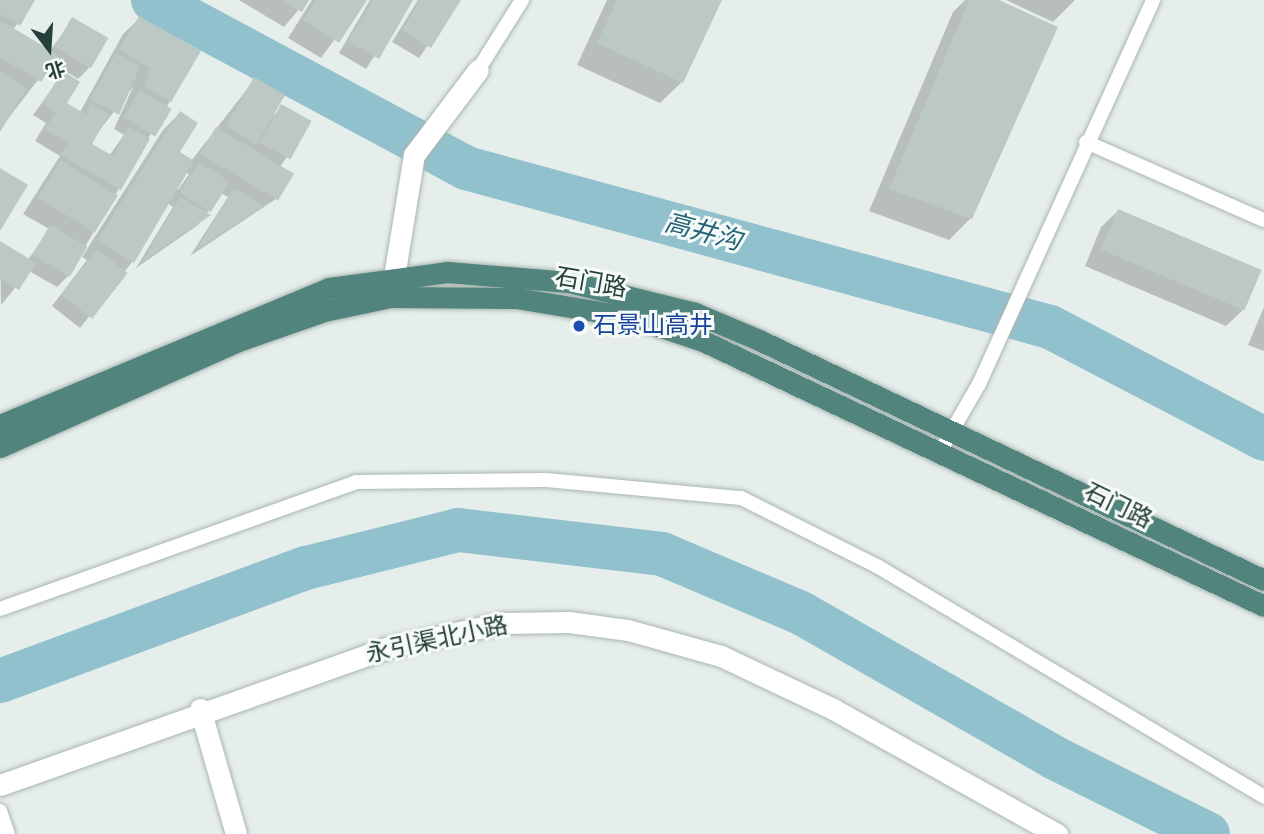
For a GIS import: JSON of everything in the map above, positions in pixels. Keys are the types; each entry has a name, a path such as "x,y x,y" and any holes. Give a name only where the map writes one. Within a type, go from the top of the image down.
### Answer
{"highway":[{"name":"石门路","path":"0,425 266,308 390,276 503,276 633,295 759,340 1264,580"},
{"name":"石门路","path":"0,447 238,341 324,311 391,297 516,298 631,317 703,341 942,450 1264,606"}],"street":[{"path":"391,297 390,276 402,202 414,155 478,70"},
{"name":"永引渠北小路","path":"0,785 200,709 386,648 502,623 628,630 721,656 834,709 1057,834"},
{"path":"200,709 236,834"}],"lane":[{"path":"478,70 522,0"},
{"path":"942,450 984,372 1038,245 1153,0"},
{"path":"1086,142 1264,220"},
{"path":"0,609 356,482 545,480 741,498 877,566 1264,797"},
{"path":"0,811 8,834"}],"building":[{"path":"0,0 35,0 20,26 0,14"},
{"path":"282,0 309,0 302,12"},
{"path":"316,0 367,0 339,43 303,20"},
{"path":"373,0 413,0 379,59 348,41"},
{"path":"420,0 461,0 431,48 402,30"},
{"path":"617,0 722,0 683,83 597,43"},
{"path":"969,0 999,0 1058,27 972,219 889,189"},
{"path":"139,16 201,51 171,102 145,87 150,68 119,50"},
{"path":"72,17 108,38 91,68 54,47"},
{"path":"0,20 58,55 41,82 0,57"},
{"path":"116,53 140,67 119,115 90,99"},
{"path":"0,71 27,88 0,132"},
{"path":"63,71 80,82 67,103 87,115 90,103 109,114 92,144 113,156 129,127 150,139 121,190 60,155 69,144 45,129 56,112 42,103"},
{"path":"254,77 285,95 257,144 226,126"},
{"path":"140,90 172,109 155,136 124,117"},
{"path":"281,104 312,121 290,159 260,142"},
{"path":"180,111 198,123 180,152 194,161 134,263 97,240"},
{"path":"216,127 294,174 278,200 200,154"},
{"path":"61,160 118,196 95,233 38,197"},
{"path":"199,162 230,182 210,212 179,192"},
{"path":"0,168 28,185 0,231"},
{"path":"234,188 263,206 196,250"},
{"path":"180,197 211,215 143,261"},
{"path":"1118,209 1262,270 1244,310 1101,250"},
{"path":"50,225 87,246 70,277 33,255"},
{"path":"0,241 36,263 19,290 0,278"},
{"path":"97,249 128,273 92,319 61,295"}],"waterway":[{"name":"高井沟","path":"153,0 466,168 1050,327 1264,439"},
{"path":"0,681 306,568 458,530 662,554 801,613 1053,757 1208,834"}],"place":[{"name":"石景山高井","path":"579,326"}]}
